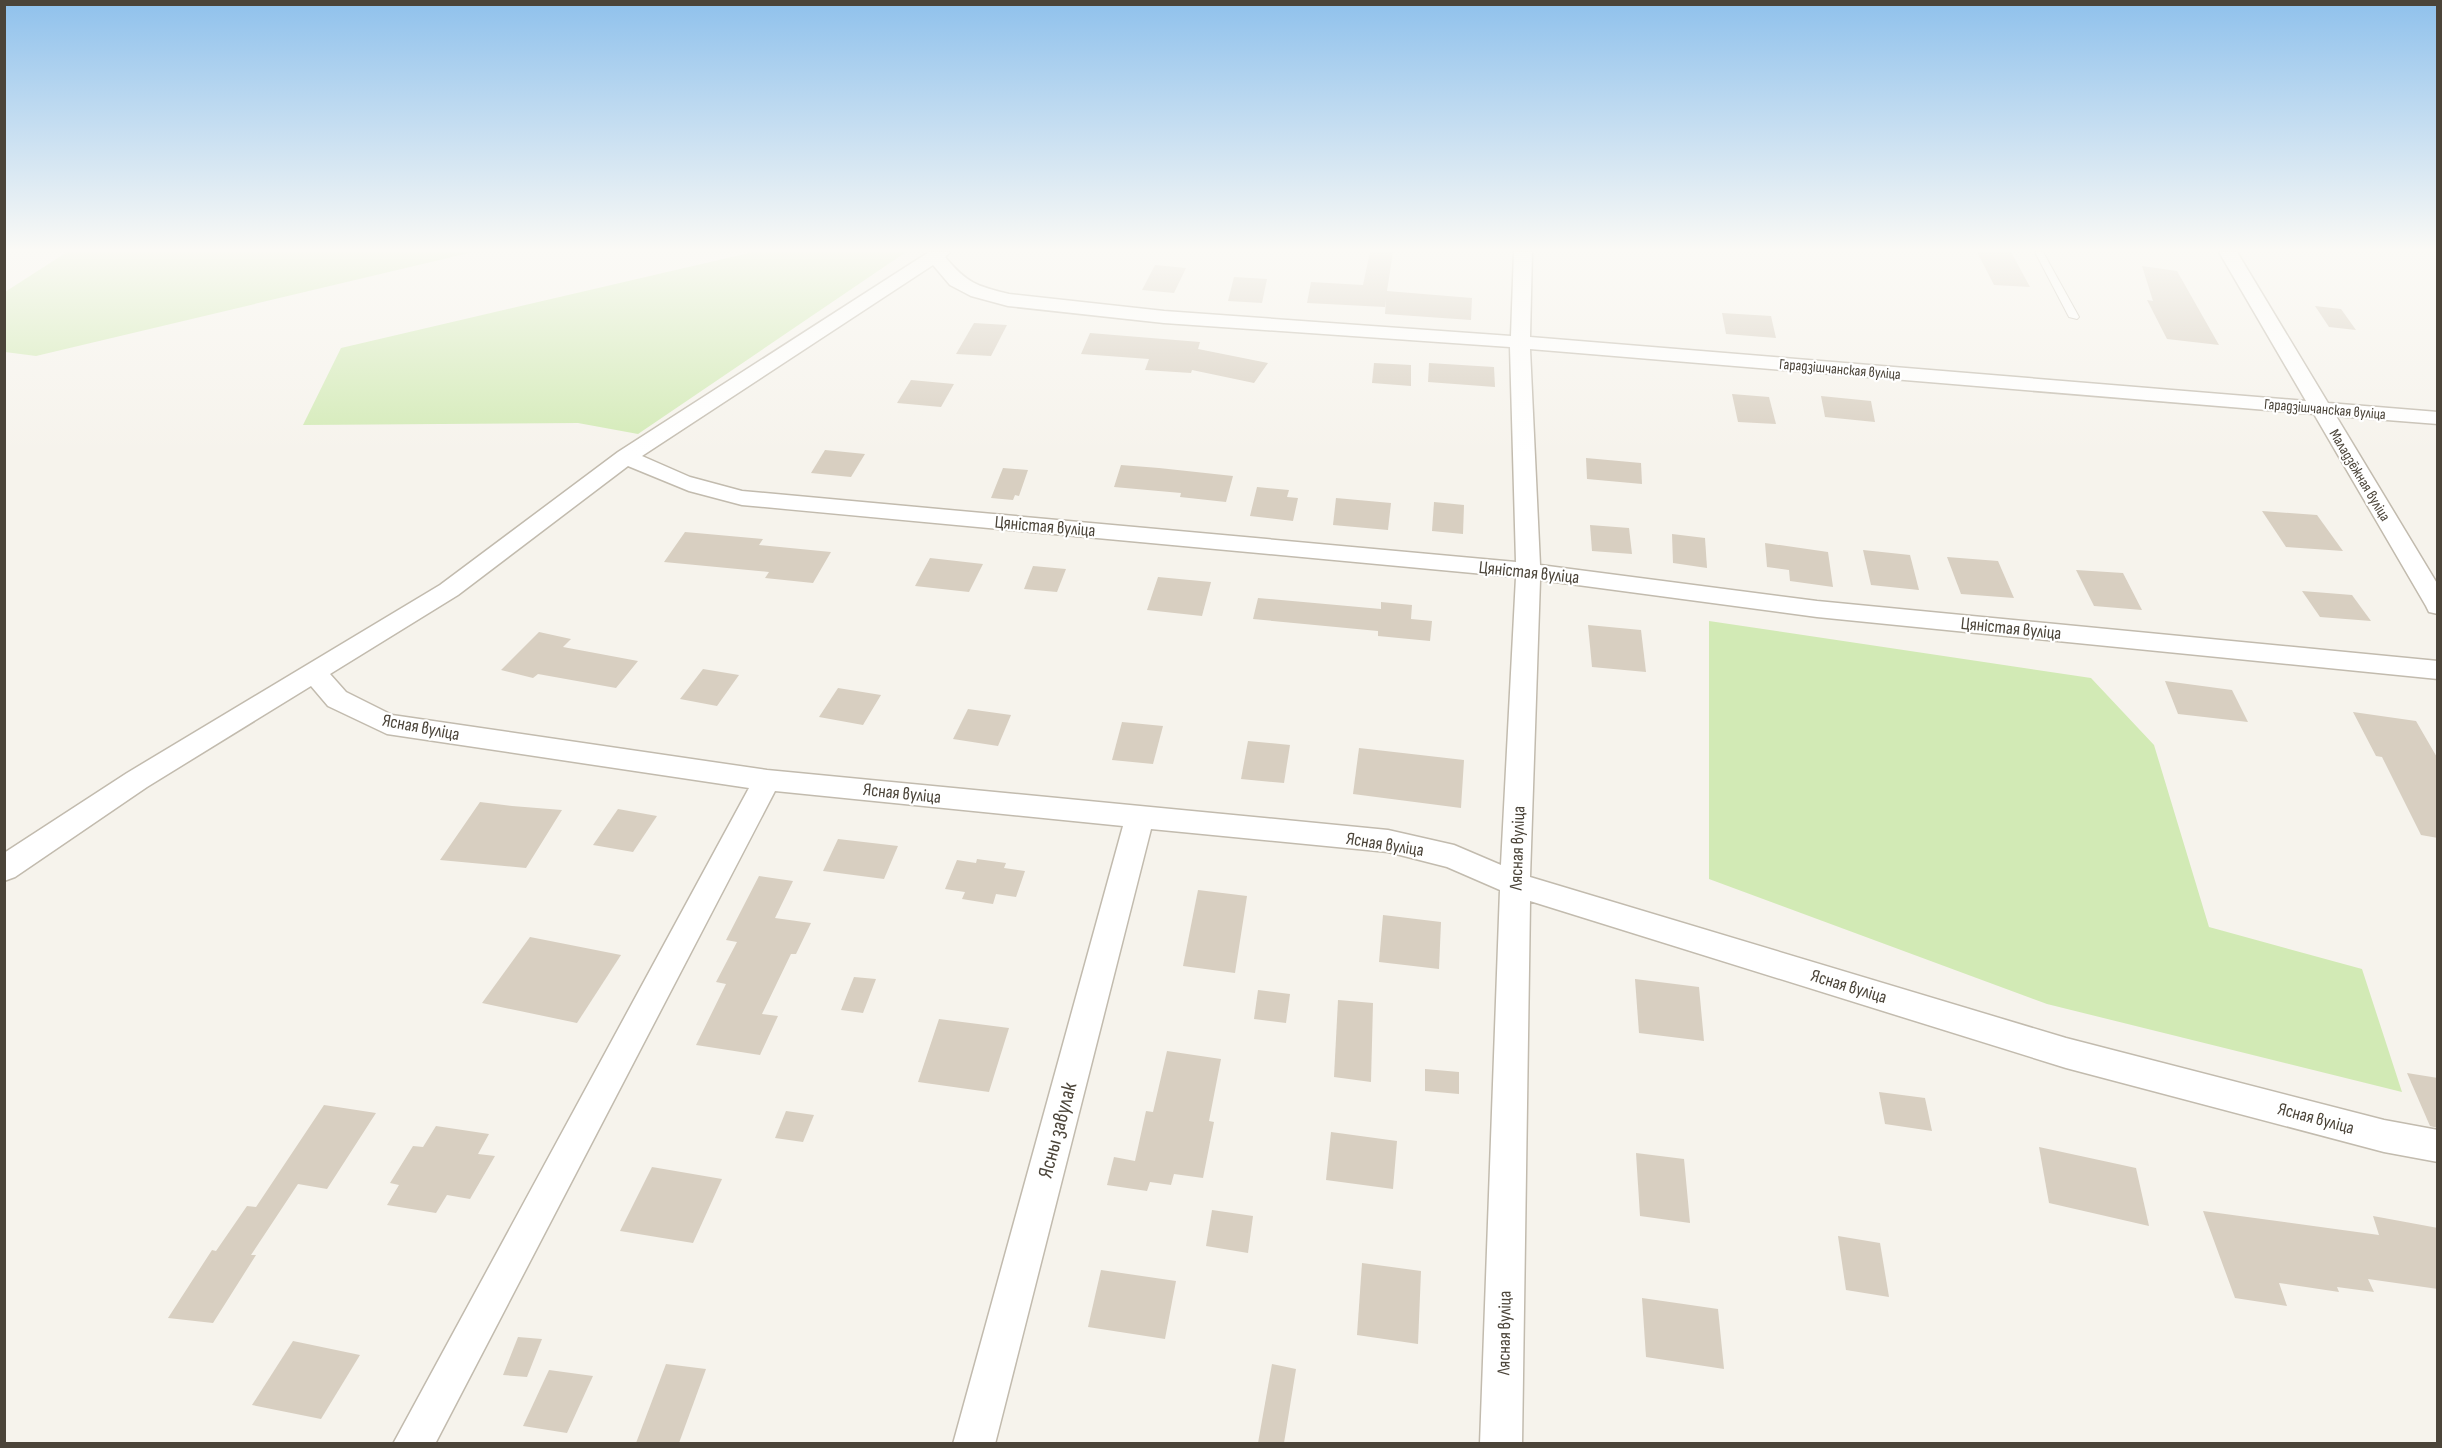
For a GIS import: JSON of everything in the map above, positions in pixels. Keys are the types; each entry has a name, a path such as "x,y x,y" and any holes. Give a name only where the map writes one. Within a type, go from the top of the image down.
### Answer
{"street":[{"path":"4,869 137,780 449,590 626,457 837,320"},
{"name":"Гарадзішчанская вуліца","path":"1201,320 1520,342 2438,418"},
{"name":"Лясная вуліца","path":"1501,1443 1515,884 1528,571 1521,320"},
{"name":"Маладзёжная вуліца","path":"2268,320 2438,606"},
{"name":"Цяністая вуліца","path":"626,457 679,482 741,498 1528,571 1817,609 2438,670"},
{"name":"Ясная вуліца","path":"315,673 337,699 387,724 767,780 1388,841 1454,857 1515,884 2067,1053 2384,1136 2438,1146"},
{"path":"413,1443 767,780"},
{"name":"Ясны завулак","path":"974,1443 1140,817"}],"green space":[{"path":"5,320 189,320 36,356 5,352"},
{"path":"463,320 806,320 638,434 578,423 303,425 341,348"},
{"path":"1709,621 2091,678 2154,745 2209,927 2362,969 2402,1092 2047,1004 1709,879"}],"building":[{"path":"1723,320 1772,320 1776,338 1726,334"},
{"path":"2157,320 2205,320 2219,345 2167,339"},
{"path":"2324,320 2349,320 2356,330 2329,327"},
{"path":"974,323 1007,325 991,356 956,354"},
{"path":"1090,333 1200,342 1198,349 1268,363 1254,383 1192,370 1191,373 1145,370 1149,359 1081,354"},
{"path":"1374,363 1411,365 1411,386 1372,383"},
{"path":"1429,363 1494,367 1495,387 1428,382"},
{"path":"911,380 954,384 941,407 897,403"},
{"path":"1732,394 1769,397 1776,424 1738,422"},
{"path":"1821,396 1871,401 1875,422 1825,417"},
{"path":"825,450 865,454 851,477 811,473"},
{"path":"1586,458 1641,463 1642,484 1587,479"},
{"path":"1121,465 1233,476 1226,502 1180,497 1181,493 1114,487"},
{"path":"1003,468 1028,470 1019,496 1015,495 1013,500 991,498"},
{"path":"1257,487 1289,490 1287,497 1298,498 1293,521 1250,516"},
{"path":"1336,498 1391,503 1388,530 1333,525"},
{"path":"1434,502 1464,505 1463,534 1432,531"},
{"path":"2262,511 2317,515 2343,551 2286,547"},
{"path":"1590,525 1629,528 1632,554 1592,551"},
{"path":"685,532 763,539 759,545 831,552 813,583 765,578 769,572 664,562"},
{"path":"1672,534 1705,538 1707,568 1673,563"},
{"path":"1765,543 1828,552 1833,587 1790,581 1789,570 1767,567"},
{"path":"1863,550 1910,555 1919,590 1871,585"},
{"path":"1947,557 1998,561 2014,598 1961,594"},
{"path":"930,558 983,564 969,592 915,586"},
{"path":"1033,566 1066,569 1057,592 1024,589"},
{"path":"2076,570 2123,573 2142,610 2094,606"},
{"path":"1158,577 1211,582 1202,616 1147,610"},
{"path":"2302,591 2352,595 2371,621 2320,617"},
{"path":"1258,598 1381,609 1381,602 1412,605 1411,619 1432,621 1430,641 1378,636 1378,631 1253,619"},
{"path":"1588,625 1641,630 1646,672 1592,667"},
{"path":"539,632 571,639 563,647 638,661 616,688 538,674 533,678 501,670"},
{"path":"703,669 739,675 717,706 680,699"},
{"path":"2165,681 2232,690 2248,722 2178,714"},
{"path":"838,688 881,695 863,725 819,717"},
{"path":"968,709 1011,715 998,746 953,739"},
{"path":"2353,712 2416,721 2438,759 2438,838 2421,835 2382,757 2376,756"},
{"path":"1122,722 1163,726 1153,764 1112,760"},
{"path":"1248,741 1290,745 1284,783 1241,779"},
{"path":"1359,748 1464,760 1461,808 1353,794"},
{"path":"480,802 562,810 526,868 440,860"},
{"path":"618,809 657,816 633,852 593,845"},
{"path":"838,839 898,846 884,879 823,871"},
{"path":"977,859 1006,863 1004,868 1025,871 1016,897 996,894 993,904 962,899 965,892 945,889 957,860 976,863"},
{"path":"759,876 793,881 775,918 811,923 796,954 791,954 762,1014 778,1016 760,1055 696,1045 726,984 716,982 737,942 726,940"},
{"path":"1198,890 1247,896 1235,973 1183,966"},
{"path":"1383,915 1441,922 1439,969 1379,962"},
{"path":"530,937 621,955 577,1023 482,1003"},
{"path":"854,977 876,979 863,1013 841,1010"},
{"path":"1635,979 1699,987 1704,1041 1639,1033"},
{"path":"1258,990 1290,994 1286,1023 1254,1019"},
{"path":"1338,1000 1373,1003 1371,1082 1334,1077"},
{"path":"939,1019 1009,1028 989,1092 918,1082"},
{"path":"1167,1051 1221,1059 1209,1121 1214,1122 1203,1178 1174,1174 1171,1185 1150,1182 1147,1191 1107,1185 1114,1157 1135,1161 1146,1111 1153,1112"},
{"path":"1425,1069 1459,1072 1459,1094 1425,1091"},
{"path":"2407,1073 2438,1078 2438,1128 2430,1126"},
{"path":"1879,1092 1925,1098 1932,1131 1885,1124"},
{"path":"324,1105 376,1113 327,1189 298,1184 251,1255 256,1255 213,1323 168,1318 212,1250 216,1251 247,1206 256,1207"},
{"path":"786,1111 814,1115 803,1142 775,1138"},
{"path":"436,1126 489,1134 478,1154 495,1156 470,1199 447,1195 436,1213 387,1205 399,1185 390,1183 413,1146 423,1147"},
{"path":"1331,1132 1397,1141 1393,1189 1326,1180"},
{"path":"2039,1147 2136,1168 2149,1226 2049,1203"},
{"path":"1636,1153 1684,1159 1690,1223 1640,1216"},
{"path":"652,1167 722,1179 693,1243 620,1231"},
{"path":"1212,1210 1253,1216 1248,1253 1206,1246"},
{"path":"2203,1211 2379,1235 2373,1216 2438,1228 2438,1289 2368,1279 2374,1292 2337,1287 2339,1292 2279,1283 2287,1306 2235,1298"},
{"path":"1838,1236 1880,1243 1889,1297 1846,1290"},
{"path":"1362,1263 1421,1271 1418,1344 1357,1335"},
{"path":"1101,1270 1176,1281 1165,1339 1088,1327"},
{"path":"1642,1298 1718,1309 1724,1369 1646,1357"},
{"path":"518,1337 542,1339 527,1377 503,1375"},
{"path":"293,1341 360,1355 321,1419 252,1405"},
{"path":"666,1364 706,1369 679,1443 636,1443"},
{"path":"1272,1364 1296,1369 1284,1443 1258,1443"},
{"path":"549,1370 593,1376 567,1433 523,1426"}]}
